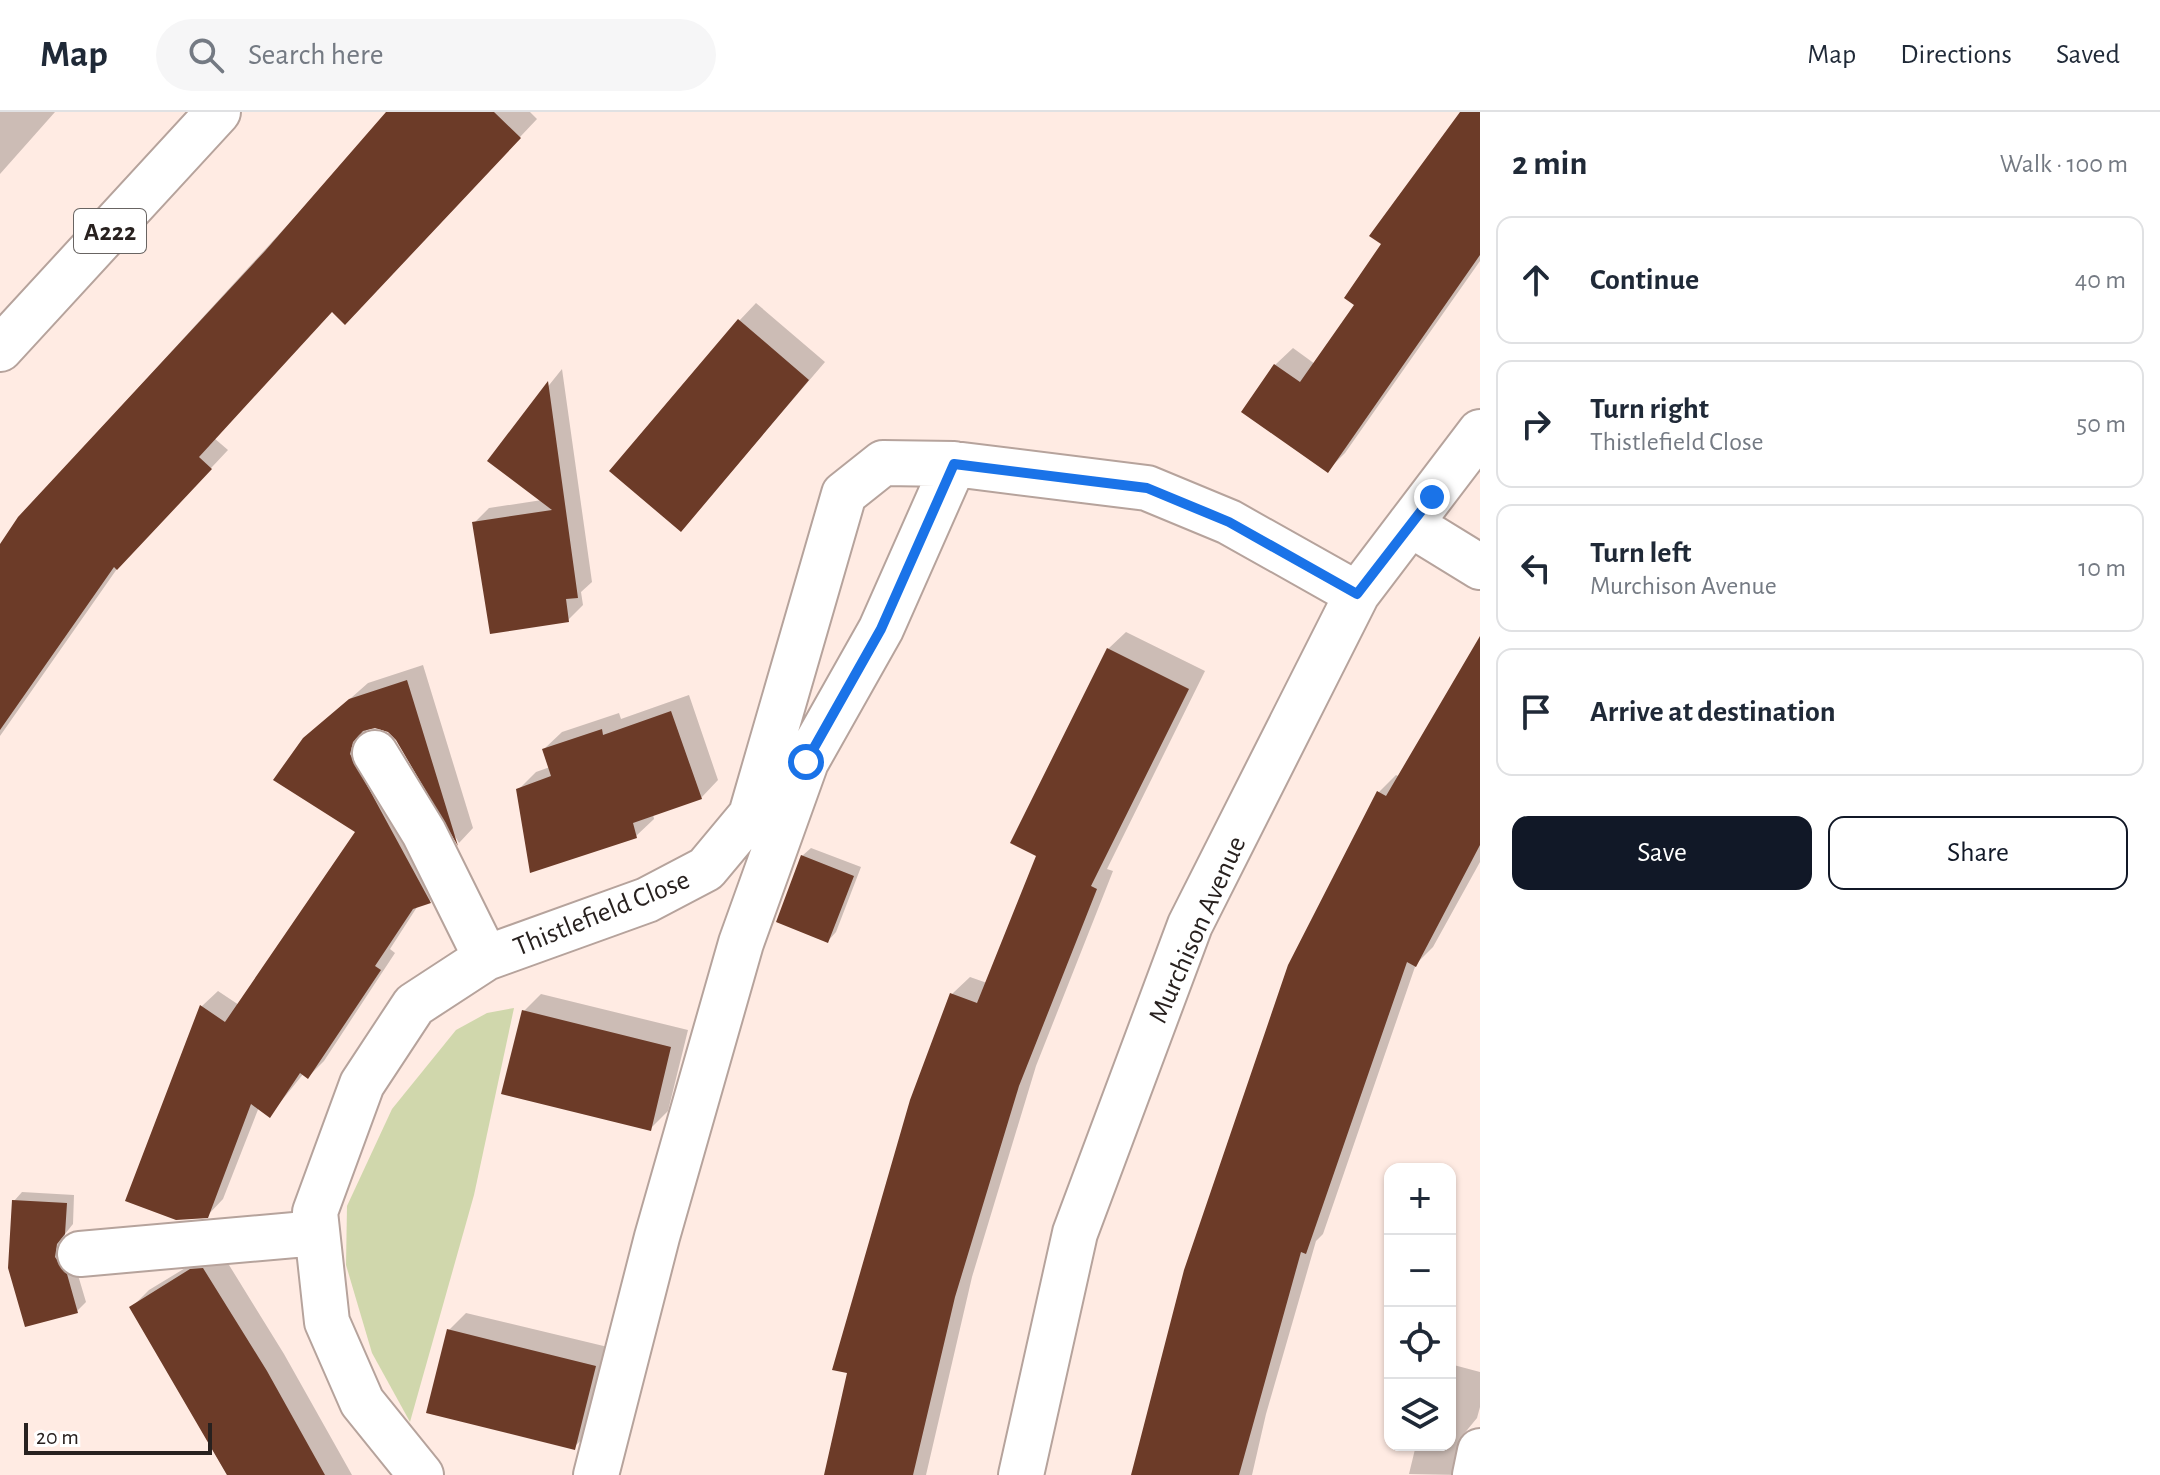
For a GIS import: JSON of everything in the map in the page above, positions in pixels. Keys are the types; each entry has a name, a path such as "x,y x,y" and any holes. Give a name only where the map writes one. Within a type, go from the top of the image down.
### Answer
{"street":[{"name":"A222","path":"0,349 218,112"},
{"name":"Murchison Avenue","path":"1021,1475 1075,1233 1190,925 1357,594 1480,432"},
{"name":"Thistlefield Close","path":"421,1475 362,1402 327,1322 315,1212 362,1084 414,1005 486,958 647,900 706,869 751,815 844,494 883,463 954,464 1147,488 1229,522 1357,594"},
{"path":"596,1475 657,1237 741,943 806,762 881,629 954,464"},
{"path":"1410,524 1480,567"},
{"path":"375,753 424,833 486,958"},
{"path":"80,1254 317,1233"},
{"path":"1475,1475 1480,1451"}],"green space":[{"path":"514,1008 474,1195 410,1422 372,1353 346,1265 347,1206 392,1109 456,1030 487,1013"}],"building":[{"path":"386,112 494,112 521,138 345,325 332,312 199,457 212,469 117,570 114,567 0,730 0,544 18,517 265,251"},
{"path":"1460,112 1480,112 1480,255 1328,473 1241,412 1274,364 1300,382 1354,305 1344,298 1381,244 1369,236"},
{"path":"738,319 809,380 681,532 609,471"},
{"path":"548,381 578,598 566,599 569,622 490,634 472,522 552,510 487,461"},
{"path":"1480,636 1480,845 1416,967 1407,962 1306,1254 1301,1252 1239,1475 1131,1475 1184,1270 1288,965 1377,791 1386,796"},
{"path":"1107,648 1189,689 1091,886 1097,889 1019,1086 955,1297 913,1475 824,1475 847,1373 832,1370 910,1100 950,993 977,1003 1036,856 1010,843"},
{"path":"407,680 458,846 396,740 388,732 375,728 363,731 353,742 350,754 431,903 413,909 375,966 381,970 308,1079 300,1073 270,1118 251,1104 208,1218 176,1220 125,1201 200,1005 225,1022 355,832 273,780 303,738 349,699"},
{"path":"671,711 702,799 633,823 637,838 530,873 516,789 551,776 542,749 602,729 603,735"},
{"path":"801,855 854,876 828,943 776,922"},
{"path":"522,1010 671,1047 651,1131 501,1094"},
{"path":"12,1200 67,1203 65,1234 57,1244 55,1257 67,1274 78,1313 25,1327 8,1268"},
{"path":"203,1268 267,1371 325,1475 227,1475 129,1307 190,1269"},
{"path":"447,1329 596,1366 575,1450 426,1413"}],"route":[{"path":"806,762 881,629 954,464 1147,488 1229,522 1357,594 1432,497"}]}
